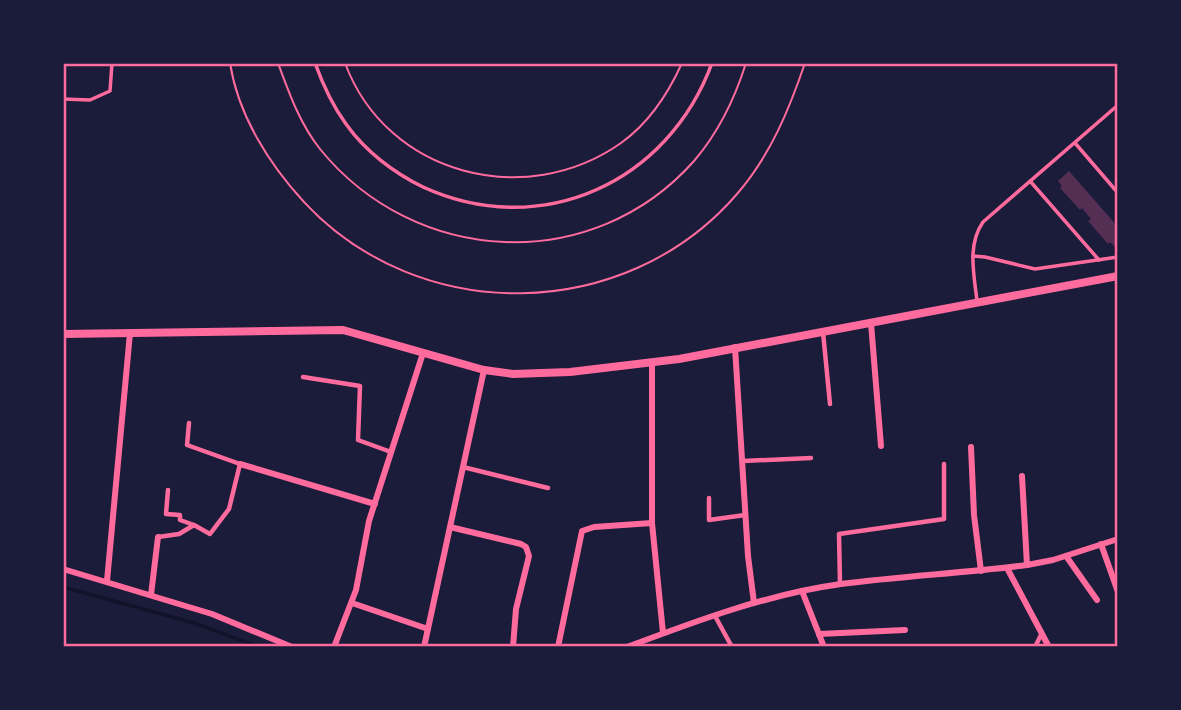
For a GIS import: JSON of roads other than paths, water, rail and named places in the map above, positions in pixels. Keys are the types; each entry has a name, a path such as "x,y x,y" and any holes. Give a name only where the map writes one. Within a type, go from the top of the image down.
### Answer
{"street":[{"path":"63,334 356,331 423,354 484,370 528,374 652,363 1118,276"},
{"path":"871,323 881,446"},
{"path":"823,331 830,404"},
{"path":"107,581 130,333"},
{"path":"735,347 748,563 754,603"},
{"path":"334,647 352,603 375,504 423,354"},
{"path":"652,363 652,523 663,633"},
{"path":"424,647 484,370"},
{"path":"303,377 360,386 358,440 391,452"},
{"path":"189,423 187,446 375,504"},
{"path":"971,447 981,571"},
{"path":"743,461 811,458"},
{"path":"168,490 166,514 180,514 180,520 210,534 229,509 240,464"},
{"path":"840,584 839,534 944,519 944,464"},
{"path":"462,467 548,488"},
{"path":"1022,477 1027,565"},
{"path":"709,498 709,520 745,515"},
{"path":"558,647 582,531 588,528 652,523"},
{"path":"151,595 158,537 178,534 194,525"},
{"path":"450,527 521,544 528,551 516,609 513,647"},
{"path":"627,647 754,603 802,591 840,584 1027,565 1118,539"},
{"path":"1101,544 1118,592"},
{"path":"1066,556 1097,600"},
{"path":"1007,568 1049,647"},
{"path":"63,569 245,626 292,647"},
{"path":"802,591 824,647"},
{"path":"352,603 428,629"},
{"path":"715,616 732,647"},
{"path":"819,634 905,630"},
{"path":"1035,647 1042,634"}],"lane":[{"path":"63,100 90,100 110,91 112,63"},
{"path":"315,63 325,91 347,126 375,156 407,180 445,197 482,206 526,208 566,202 605,187 639,166 670,138 693,105 712,63"},
{"path":"977,301 973,256 975,238 983,222 1118,106"},
{"path":"1074,143 1118,193"},
{"path":"1030,181 1099,260"},
{"path":"973,256 1035,269 1118,257"}],"waterway":[{"path":"63,587 194,623 259,647"}]}
